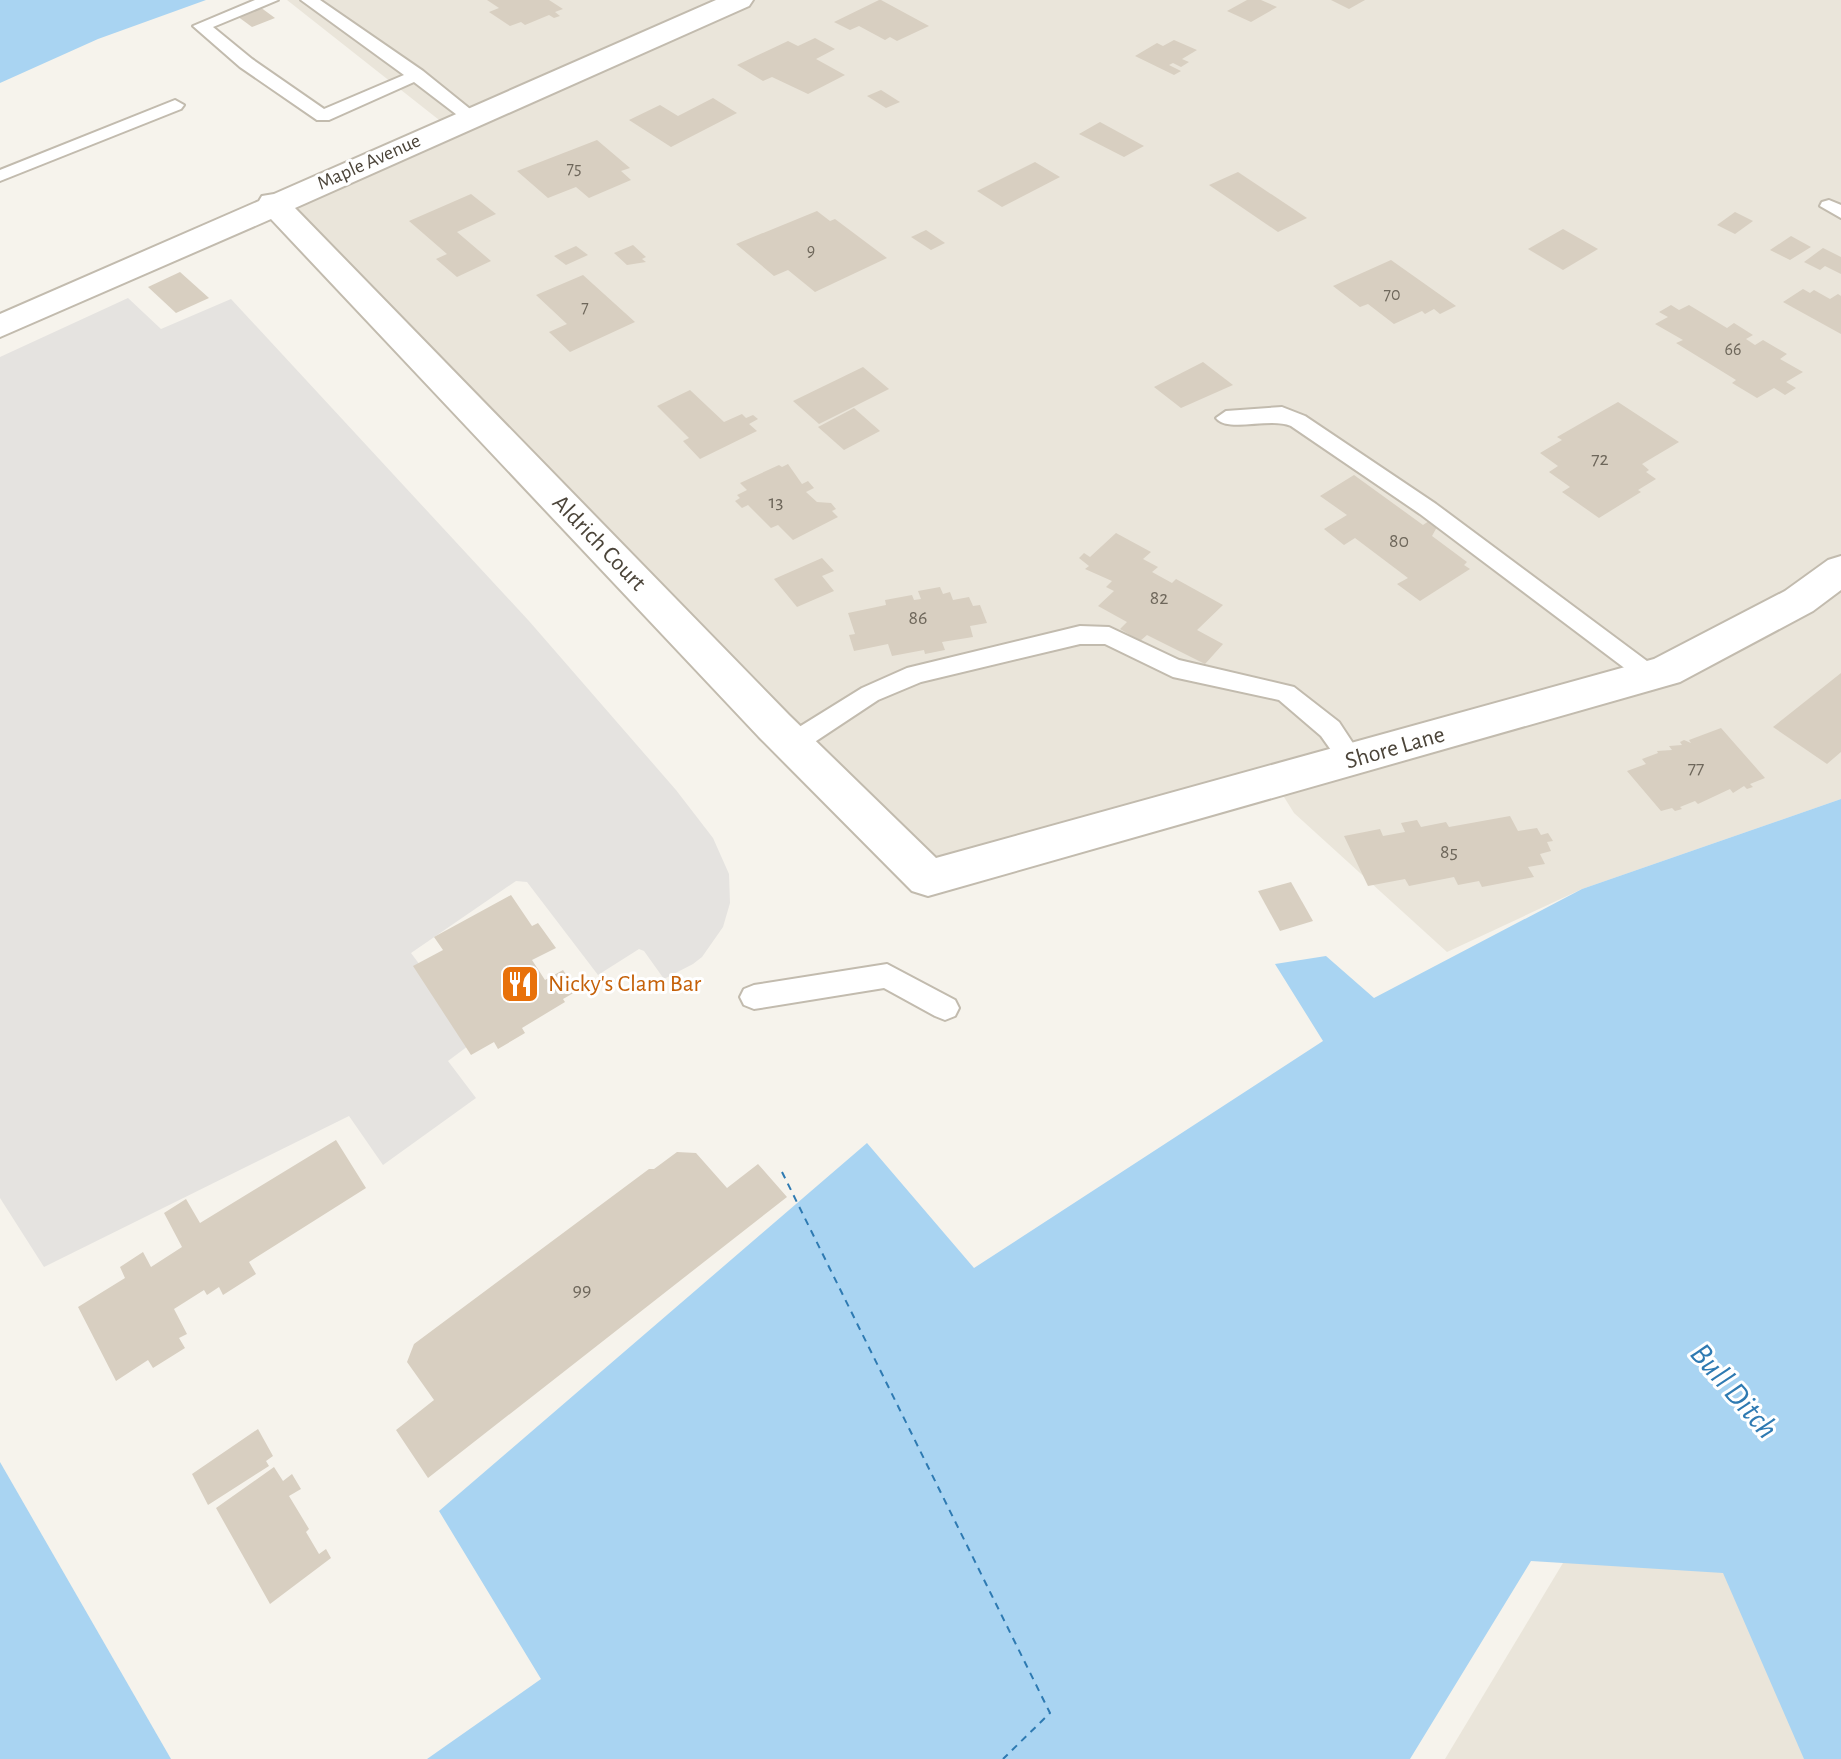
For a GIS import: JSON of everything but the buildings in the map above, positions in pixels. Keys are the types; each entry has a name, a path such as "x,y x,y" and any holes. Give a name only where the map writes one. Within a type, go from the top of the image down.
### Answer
{"street":[{"name":"Maple Avenue","path":"0,327 273,203 739,0"},
{"name":"Aldrich Court","path":"273,203 792,744 928,878"},
{"name":"Shore Lane","path":"928,878 1666,671 1799,601 1841,570"}],"lane":[{"path":"270,0 201,26 246,63 323,116 417,75"},
{"path":"309,0 417,75 471,117"},
{"path":"0,176 175,105"},
{"path":"1226,418 1282,414 1298,421 1428,509 1651,676"},
{"path":"792,744 870,694 915,674 1080,635 1109,636 1173,668 1286,693 1330,729 1352,760"},
{"path":"754,997 887,976 945,1008"}],"shaded area":[{"path":"287,0 1841,0 1841,799 1582,889 1447,952 1294,813 1274,781 928,878 273,203 448,127"},
{"path":"128,298 161,329 231,299 529,621 676,790 713,838 729,874 730,903 723,927 702,957 693,964 664,979 644,951 639,949 598,975 527,882 516,881 411,953 476,1040 448,1061 476,1098 383,1165 349,1116 44,1267 0,1198 0,357"},
{"path":"1575,1543 1763,1555 1841,1759 1445,1759"}],"water":[{"path":"0,0 206,0 98,39 0,83"},
{"name":"Bull Ditch","path":"1841,799 1841,1759 1804,1759 1723,1573 1531,1561 1410,1759 427,1759 541,1679 439,1511 867,1143 974,1268 1323,1041 1275,964 1326,956 1374,998 1582,889"},
{"path":"0,1462 171,1759 0,1759"}],"ferry route":[{"path":"782,1172 1050,1713 1003,1759"}],"place":[{"name":"Nicky's Clam Bar","path":"520,984"}]}
